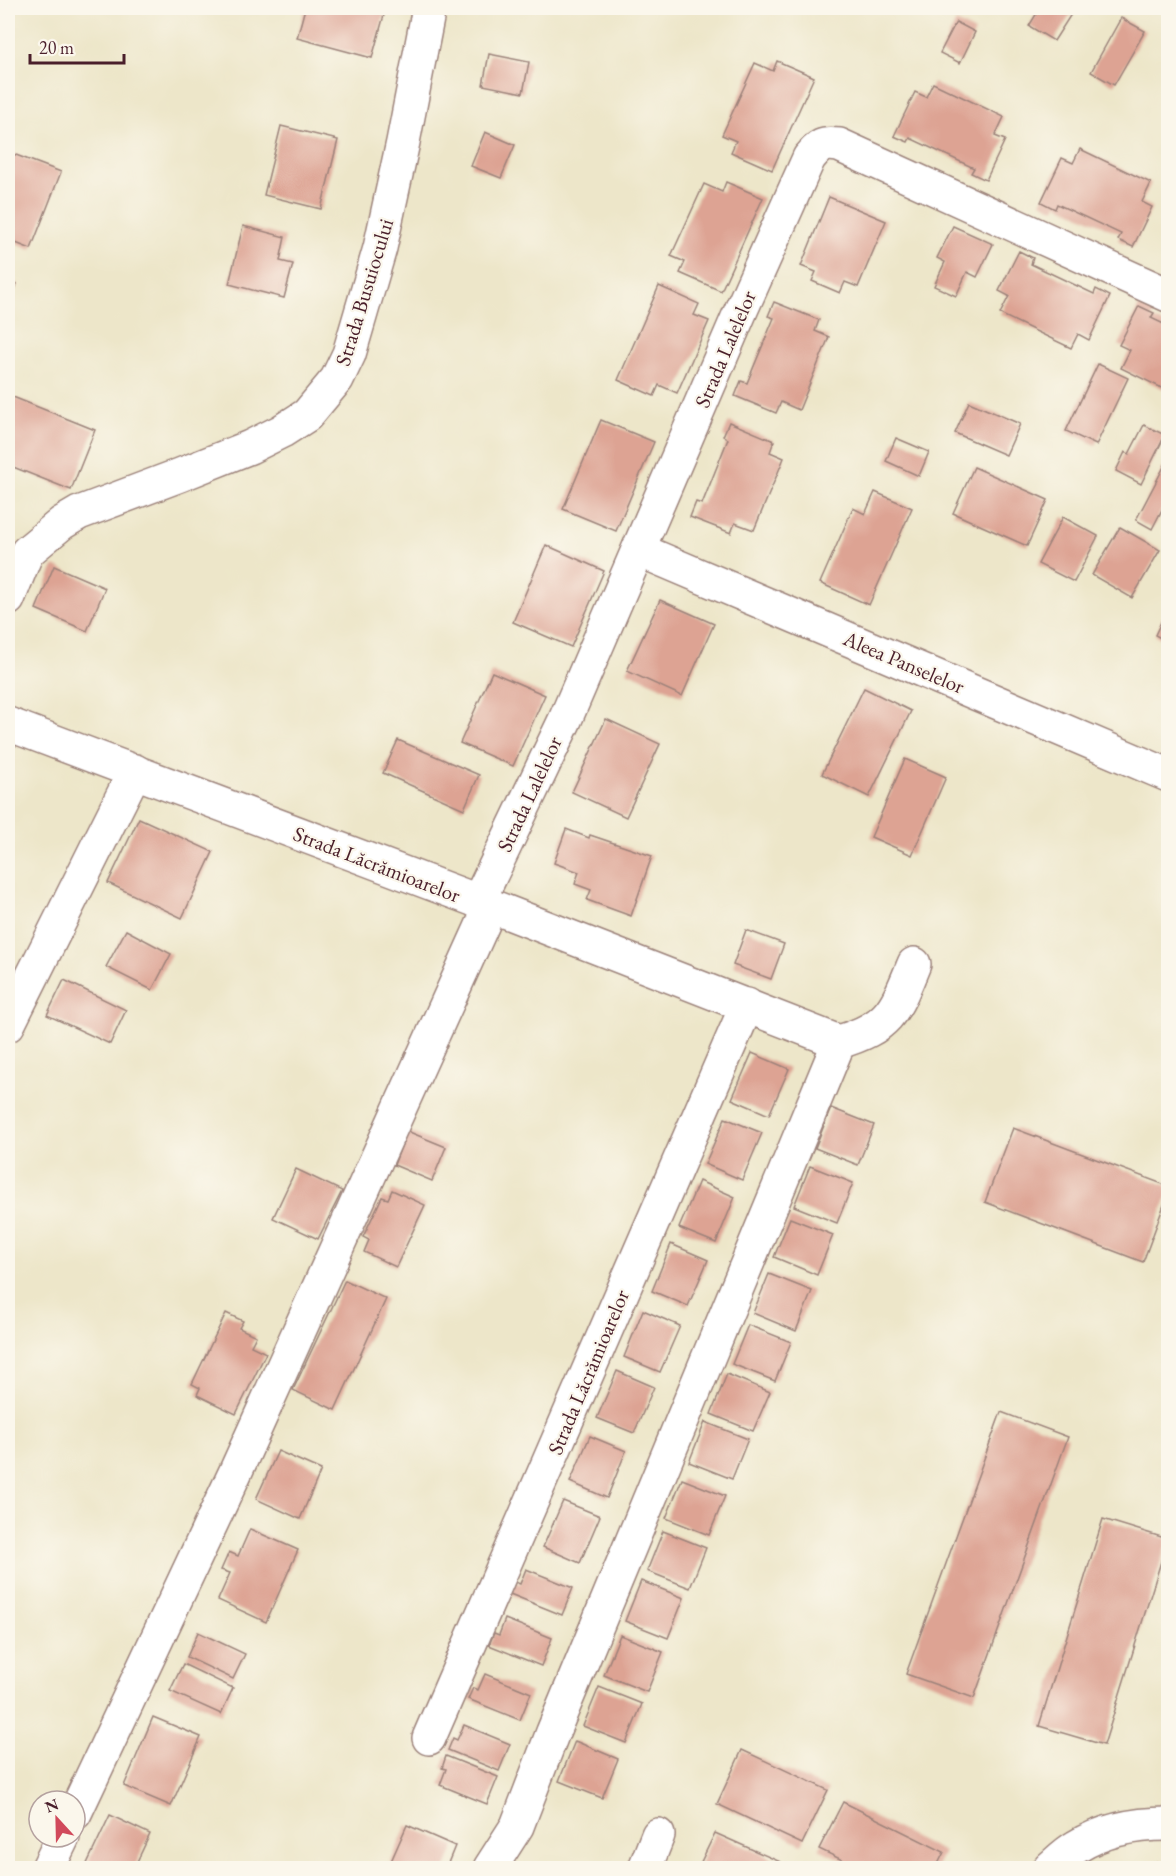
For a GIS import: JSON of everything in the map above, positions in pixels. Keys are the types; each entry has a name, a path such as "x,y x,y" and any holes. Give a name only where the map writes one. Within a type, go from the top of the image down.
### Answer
{"street":[{"name":"Strada Busuiocului","path":"17,548 79,513 210,463 282,431 307,415 338,379 349,354 380,248 429,8"},
{"name":"Strada Lalelelor","path":"86,1789 235,1473 809,158 820,146 839,145 1168,295"},
{"path":"8,599 17,548"},
{"name":"Aleea Panselelor","path":"639,550 1168,775"},
{"name":"Strada Lăcrămioarelor","path":"8,724 484,904 839,1042"},
{"path":"8,1025 135,771"},
{"path":"490,1869 517,1826 553,1732 839,1042 860,1036 884,1021 898,1003 914,964"},
{"name":"Strada Lăcrămioarelor","path":"429,1738 747,1005"},
{"path":"1050,1869 1076,1847 1111,1832 1146,1824 1168,1824"},
{"path":"645,1869 658,1835"},
{"path":"48,1869 57,1849"}],"building":[{"path":"305,8 386,8 372,58 297,38"},
{"path":"1040,8 1075,8 1054,41 1029,26"},
{"path":"1121,18 1145,31 1114,85 1091,72"},
{"path":"956,22 975,32 960,63 940,53"},
{"path":"489,54 529,62 523,93 483,85"},
{"path":"777,61 814,77 772,170 731,152 736,141 722,135 755,63 773,71"},
{"path":"933,83 1004,117 995,136 1005,140 986,180 971,173 974,168 910,138 908,142 894,136 915,92 926,97"},
{"path":"281,126 338,140 321,209 264,195"},
{"path":"485,132 515,145 501,178 471,166"},
{"path":"1080,149 1151,183 1142,202 1152,207 1133,247 1118,240 1121,234 1057,204 1055,209 1041,202 1062,158 1073,163"},
{"path":"8,152 61,172 31,249 8,240"},
{"path":"726,182 763,198 721,291 680,273 685,262 671,256 704,184 722,192"},
{"path":"829,197 886,221 858,287 845,282 840,293 812,281 816,272 801,266"},
{"path":"243,226 285,237 280,261 293,264 284,298 229,284"},
{"path":"953,226 993,244 977,277 967,272 956,296 934,286 945,262 937,258"},
{"path":"1019,251 1033,258 1031,264 1094,294 1096,289 1110,296 1089,340 1078,334 1071,348 1000,314 1009,296 999,291"},
{"path":"8,280 17,284 8,307"},
{"path":"659,286 699,304 694,315 709,321 677,393 659,385 654,396 618,380"},
{"path":"774,302 819,320 815,331 829,337 799,410 781,402 776,413 735,396 741,381 747,383 774,318 768,316"},
{"path":"1139,306 1154,313 1151,318 1168,326 1168,391 1121,368 1130,350 1119,345"},
{"path":"1098,364 1128,378 1096,445 1066,431"},
{"path":"8,395 95,430 71,490 8,465"},
{"path":"969,402 1020,424 1006,455 955,433"},
{"path":"601,420 654,442 616,531 563,509"},
{"path":"729,422 774,441 770,452 784,458 754,530 735,523 731,533 690,517 696,502 702,504 728,439 723,436"},
{"path":"1144,425 1165,435 1141,484 1116,471 1125,452 1129,454"},
{"path":"896,438 929,452 919,476 886,461"},
{"path":"1168,459 1168,498 1152,529 1136,520"},
{"path":"974,467 1048,500 1027,546 953,513"},
{"path":"875,492 912,508 869,605 820,583 853,508 865,514"},
{"path":"1063,517 1098,536 1074,582 1038,564"},
{"path":"1120,527 1160,550 1132,598 1092,575"},
{"path":"546,545 604,571 571,647 513,622"},
{"path":"54,566 105,588 87,631 36,609"},
{"path":"660,600 714,624 682,696 627,671"},
{"path":"1168,607 1168,642 1155,635"},
{"path":"492,672 545,695 513,766 460,743"},
{"path":"864,688 911,711 869,797 822,774"},
{"path":"606,719 660,744 626,817 572,792"},
{"path":"398,740 479,775 464,809 383,773"},
{"path":"905,759 946,777 912,855 871,837"},
{"path":"139,818 213,852 182,918 108,883"},
{"path":"566,829 652,856 631,916 587,900 591,890 575,884 579,872 554,863"},
{"path":"126,930 171,954 152,990 106,967"},
{"path":"746,930 784,944 771,979 733,965"},
{"path":"64,980 126,1010 110,1044 47,1015"},
{"path":"752,1053 789,1069 769,1115 732,1099"},
{"path":"831,1108 874,1125 858,1165 815,1148"},
{"path":"725,1118 762,1133 742,1180 705,1164"},
{"path":"1013,1128 1168,1186 1168,1194 1143,1262 985,1202"},
{"path":"407,1131 446,1147 432,1181 394,1165"},
{"path":"810,1166 853,1183 837,1223 794,1206"},
{"path":"296,1169 342,1191 318,1239 273,1218"},
{"path":"699,1181 735,1197 716,1243 679,1228"},
{"path":"392,1190 425,1205 396,1267 364,1252 369,1240 363,1237 382,1197 388,1199"},
{"path":"790,1218 833,1235 817,1275 774,1257"},
{"path":"671,1244 708,1260 688,1306 652,1291"},
{"path":"769,1274 812,1291 796,1331 753,1313"},
{"path":"345,1280 386,1299 335,1410 293,1390"},
{"path":"643,1310 680,1326 660,1372 624,1357"},
{"path":"226,1313 243,1321 239,1328 256,1336 251,1346 266,1353 236,1414 197,1395 200,1388 192,1384"},
{"path":"748,1325 791,1342 775,1381 732,1364"},
{"path":"617,1371 654,1387 634,1433 597,1418"},
{"path":"727,1374 770,1392 753,1431 711,1414"},
{"path":"1001,1412 1068,1437 974,1698 906,1674"},
{"path":"705,1422 748,1439 732,1479 689,1462"},
{"path":"590,1436 626,1451 607,1498 570,1482"},
{"path":"278,1451 321,1470 300,1519 256,1499"},
{"path":"682,1479 725,1496 709,1535 666,1518"},
{"path":"563,1501 600,1516 580,1563 543,1547"},
{"path":"1103,1519 1168,1539 1104,1745 1039,1726"},
{"path":"250,1529 298,1550 266,1622 218,1600 230,1573 221,1570 229,1552 238,1556"},
{"path":"663,1531 706,1548 690,1588 647,1571"},
{"path":"526,1569 573,1588 562,1615 510,1594 515,1582 520,1584"},
{"path":"641,1581 684,1598 668,1638 625,1621"},
{"path":"505,1619 552,1638 541,1666 489,1645 494,1633 499,1635"},
{"path":"198,1632 245,1654 233,1679 187,1657"},
{"path":"620,1635 663,1652 647,1692 604,1675"},
{"path":"183,1664 233,1688 221,1714 170,1691"},
{"path":"485,1674 531,1693 520,1720 468,1699 473,1688 478,1690"},
{"path":"599,1687 642,1704 626,1743 583,1726"},
{"path":"153,1717 201,1737 171,1806 124,1786"},
{"path":"464,1725 510,1744 499,1771 448,1750 453,1738 457,1740"},
{"path":"575,1741 618,1759 602,1798 559,1781"},
{"path":"742,1750 828,1790 802,1844 717,1804"},
{"path":"446,1756 498,1777 487,1804 440,1785 446,1769 442,1768"},
{"path":"843,1802 944,1852 936,1868 859,1868 819,1849"},
{"path":"110,1815 150,1834 134,1868 85,1868"},
{"path":"407,1825 455,1846 446,1868 388,1868"},
{"path":"715,1833 794,1868 698,1868"},
{"path":"1168,1861 1168,1868 1119,1868 1119,1867"}]}
